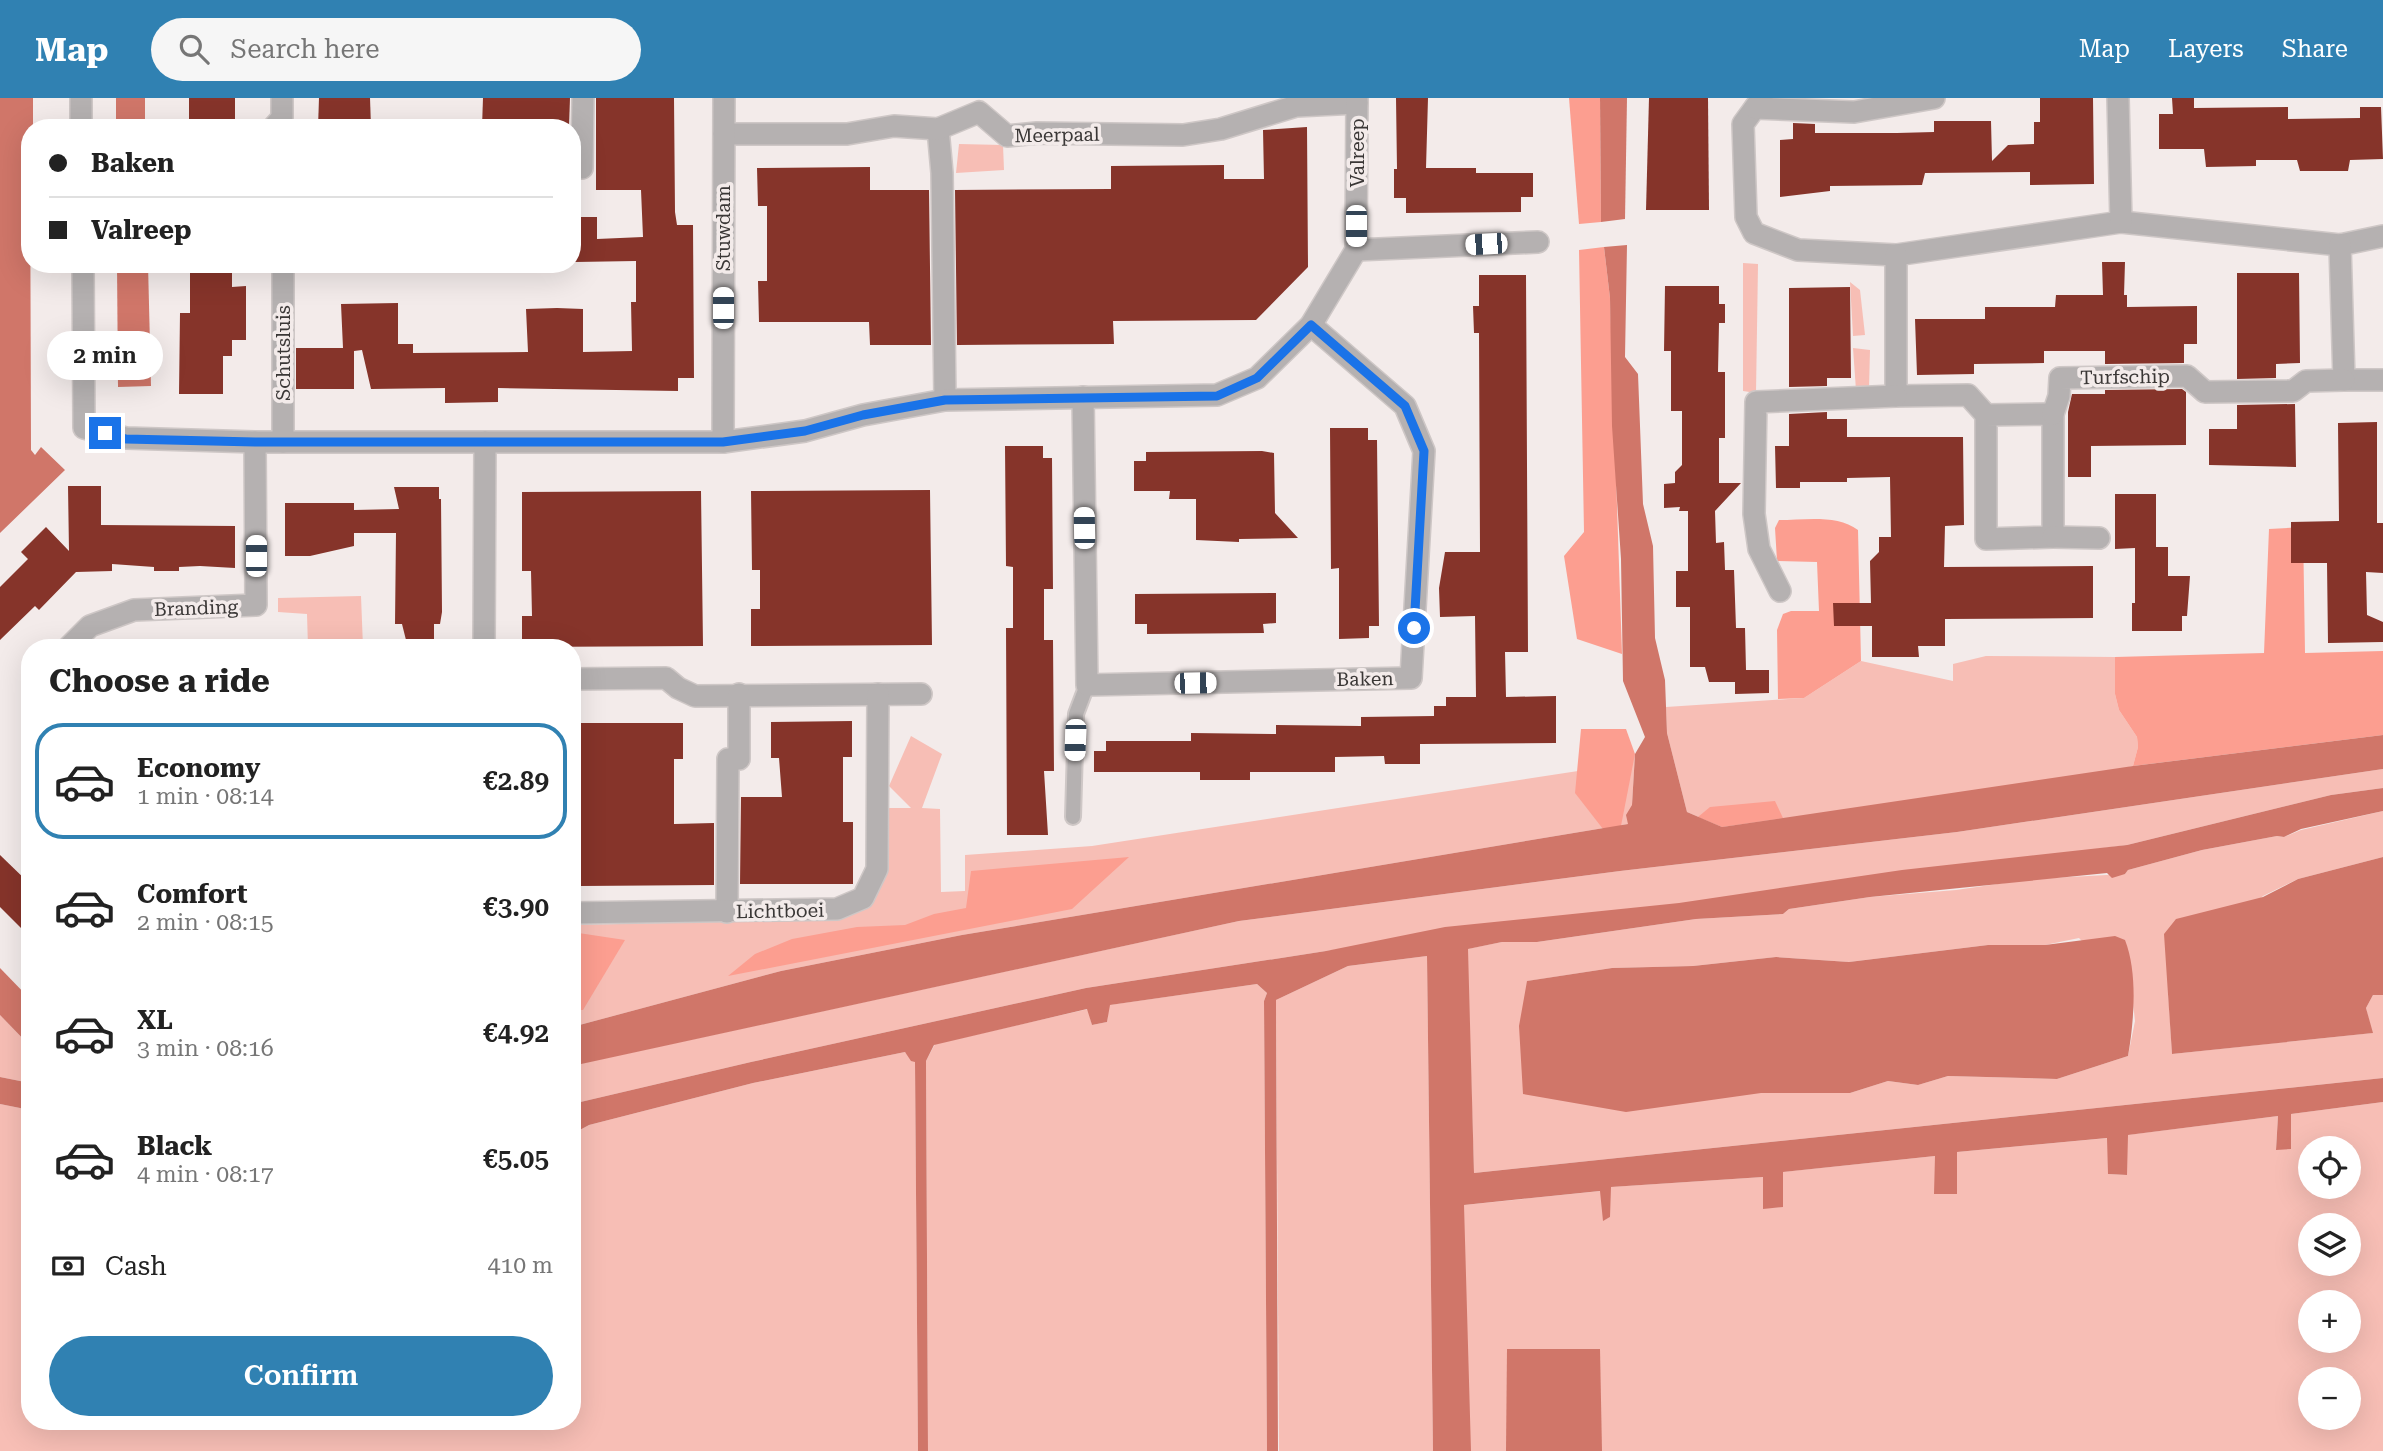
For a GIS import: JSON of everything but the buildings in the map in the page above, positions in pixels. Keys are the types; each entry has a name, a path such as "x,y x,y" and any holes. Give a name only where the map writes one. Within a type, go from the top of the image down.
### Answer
{"street":[{"path":"81,98 81,119"},
{"path":"281,119 282,98"},
{"path":"581,168 583,98"},
{"name":"Stuwdam","path":"723,442 724,98"},
{"path":"1934,98 1854,112 1758,103 1743,124 1746,217 1754,233 1798,250 1896,255 2121,222 2340,245 2383,236"},
{"path":"2118,98 2121,222"},
{"name":"Meerpaal","path":"724,134 847,134 894,126 939,129 981,105 1006,136 1037,133 1183,135 1221,129 1296,106 1357,100"},
{"name":"Valreep","path":"1356,250 1357,100"},
{"path":"939,129 945,400"},
{"path":"83,273 84,428 126,439 255,442 723,442 805,431 863,415 945,400 1217,396 1257,378 1311,325 1356,250 1538,242"},
{"path":"2340,245 2344,380"},
{"path":"1896,255 1896,396"},
{"name":"Schutsluis","path":"283,273 284,442"},
{"name":"Baken","path":"1087,685 1411,678 1424,451 1405,406 1311,325"},
{"name":"Turfschip","path":"2053,537 2053,414 2059,396 2060,378 2188,376 2205,392 2293,391 2306,381 2383,380"},
{"path":"1780,590 1759,550 1754,513 1756,402 1968,395 1986,415 1986,539 2099,538"},
{"path":"1083,397 1087,685"},
{"path":"1986,415 2053,414"},
{"name":"Branding","path":"77,639 89,626 134,610 256,606 255,442"},
{"path":"484,639 485,442"},
{"path":"581,679 666,678 678,688 695,696 921,694"},
{"path":"727,912 728,759 739,759 739,694"},
{"name":"Lichtboei","path":"581,913 837,909 863,898 877,869 878,694"}],"lane":[{"path":"1073,817 1076,715 1087,685"}],"shaded area":[{"path":"0,98 33,98 33,119 21,119 21,273 30,273 31,450 35,455 41,447 65,470 0,533"},
{"path":"116,98 145,98 145,119 116,119"},
{"path":"1569,98 1600,98 1601,222 1579,224"},
{"path":"1600,98 1627,98 1625,219 1601,222"},
{"path":"959,144 1003,145 1004,170 956,173"},
{"path":"1627,245 1625,357 1638,374 1643,504 1653,546 1655,638 1665,680 1667,733 1687,812 1722,827 2133,766 2383,735 2383,769 1957,832 1620,871 1239,921 581,1064 581,1025 781,971 962,935 1628,824 1626,815 1632,805 1635,754 1645,737 1623,681 1621,559 1612,426 1610,298 1604,247"},
{"path":"1604,247 1610,298 1622,654 1577,639 1564,556 1584,532 1579,250"},
{"path":"1743,263 1758,264 1756,393 1743,391"},
{"path":"117,273 148,273 151,386 118,387"},
{"path":"1850,282 1860,290 1865,335 1853,336"},
{"path":"1853,348 1870,350 1869,389 1856,390"},
{"path":"1779,520 1830,520 1858,530 1861,661 1804,698 1778,699 1777,630 1783,614 1791,611 1819,611 1817,562 1777,561 1775,528"},
{"path":"2303,527 2305,653 2383,651 2383,735 2133,766 2138,747 2137,737 2119,710 2115,694 2115,657 2264,653 2269,529"},
{"path":"361,596 363,639 308,639 307,614 278,612 278,598"},
{"path":"1986,656 2115,657 2115,694 2119,710 2137,737 2138,747 2133,766 2060,784 1722,827 1687,812 1667,733 1666,707 1804,698 1861,661 1953,681 1953,664"},
{"path":"1581,729 1626,729 1635,754 1621,826 1603,829 1575,793"},
{"path":"911,736 942,754 922,808 940,809 941,892 965,891 965,855 1092,846 1578,771 1635,754 1628,824 962,935 781,971 581,1025 581,925 807,920 870,902 888,872 886,808 911,808 889,786"},
{"path":"2383,769 2383,788 2331,795 2127,845 1326,951 1086,988 581,1102 581,1064 1239,921 1620,871 1957,832"},
{"path":"2383,788 2383,811 2301,829 2284,837 2202,850 2128,870 2125,874 2112,878 2107,873 1870,897 1789,909 1783,914 1696,919 1537,942 1502,942 1468,949 1474,1173 2383,1078 2383,1102 2291,1114 2291,1149 2276,1150 2278,1116 2128,1135 2127,1175 2108,1174 2107,1138 1957,1152 1957,1194 1934,1194 1935,1156 1783,1172 1783,1207 1763,1209 1763,1177 1611,1187 1610,1217 1603,1221 1600,1191 1464,1205 1471,1451 1433,1451 1427,956 1348,966 1276,1000 1278,1451 1267,1451 1264,1001 1267,993 1257,984 1110,1005 1107,1022 1092,1025 1087,1009 934,1045 926,1061 928,1451 918,1451 915,1062 911,1061 905,1052 753,1083 589,1125 581,1129 581,1102 1086,988 1326,951 1445,927 1679,903 1902,870 2127,845 2331,795"},
{"path":"1775,801 1783,818 1722,827 1698,817 1710,807"},
{"path":"2383,811 2383,857 2298,879 2263,896 2168,989 2172,1054 2372,1033 2366,1008 2373,995 2383,995 2383,1078 1474,1173 1467,949 1502,942 1537,942 1696,919 1783,914 1789,909 1870,897 1956,890 2032,879 2125,874 2128,870 2202,850 2284,837 2301,830","holes":["2079,938 2132,994 2135,1021 2128,1056 2057,1079 1948,1076 1918,1085 1888,1081 1850,1093 1761,1093 1528,981 1612,968 1693,966 1776,957 1849,962 1988,945 2045,945"]},
{"path":"1129,857 1072,909 728,976 755,954 792,939 857,927 905,925 934,914 966,908 971,871"},
{"path":"2383,857 2383,995 2373,995 2366,1008 2373,1033 2172,1054 2164,934 2176,919 2263,897 2298,879"},
{"path":"581,933 625,940 583,1010"},
{"path":"2115,936 2125,940 2132,967 2133,1013 2128,1056 2057,1079 1948,1076 1918,1085 1888,1081 1850,1093 1761,1093 1626,1112 1523,1094 1519,1026 1527,981 1612,968 1693,966 1776,957 1849,962 1988,945 2045,945"},
{"path":"1427,956 1433,1451 1279,1451 1276,1000 1348,966"},
{"path":"0,968 21,990 21,1037 0,1015"},
{"path":"1257,984 1267,993 1264,1001 1267,1451 928,1451 926,1061 935,1044 1088,1009 1092,1025 1107,1022 1109,1005"},
{"path":"0,1015 21,1037 21,1081 0,1077"},
{"path":"905,1052 915,1061 918,1451 0,1451 0,1104 21,1108 21,1430 581,1430 581,1129 589,1125 753,1083"},
{"path":"0,1077 21,1081 21,1108 0,1104"},
{"path":"2383,1102 2383,1451 1462,1451 1464,1205 1601,1191 1604,1220 1610,1217 1610,1187 1763,1177 1763,1208 1782,1207 1782,1172 1935,1156 1956,1194 1957,1152 2108,1138 2108,1174 2127,1175 2127,1135 2278,1116 2276,1149 2291,1149 2291,1114"},
{"path":"1507,1349 1600,1349 1602,1451 1506,1451"}],"route":[{"path":"105,433 126,439 255,442 723,442 805,431 863,415 945,400 1217,396 1257,378 1311,325 1405,406 1424,451 1414,628"}]}
